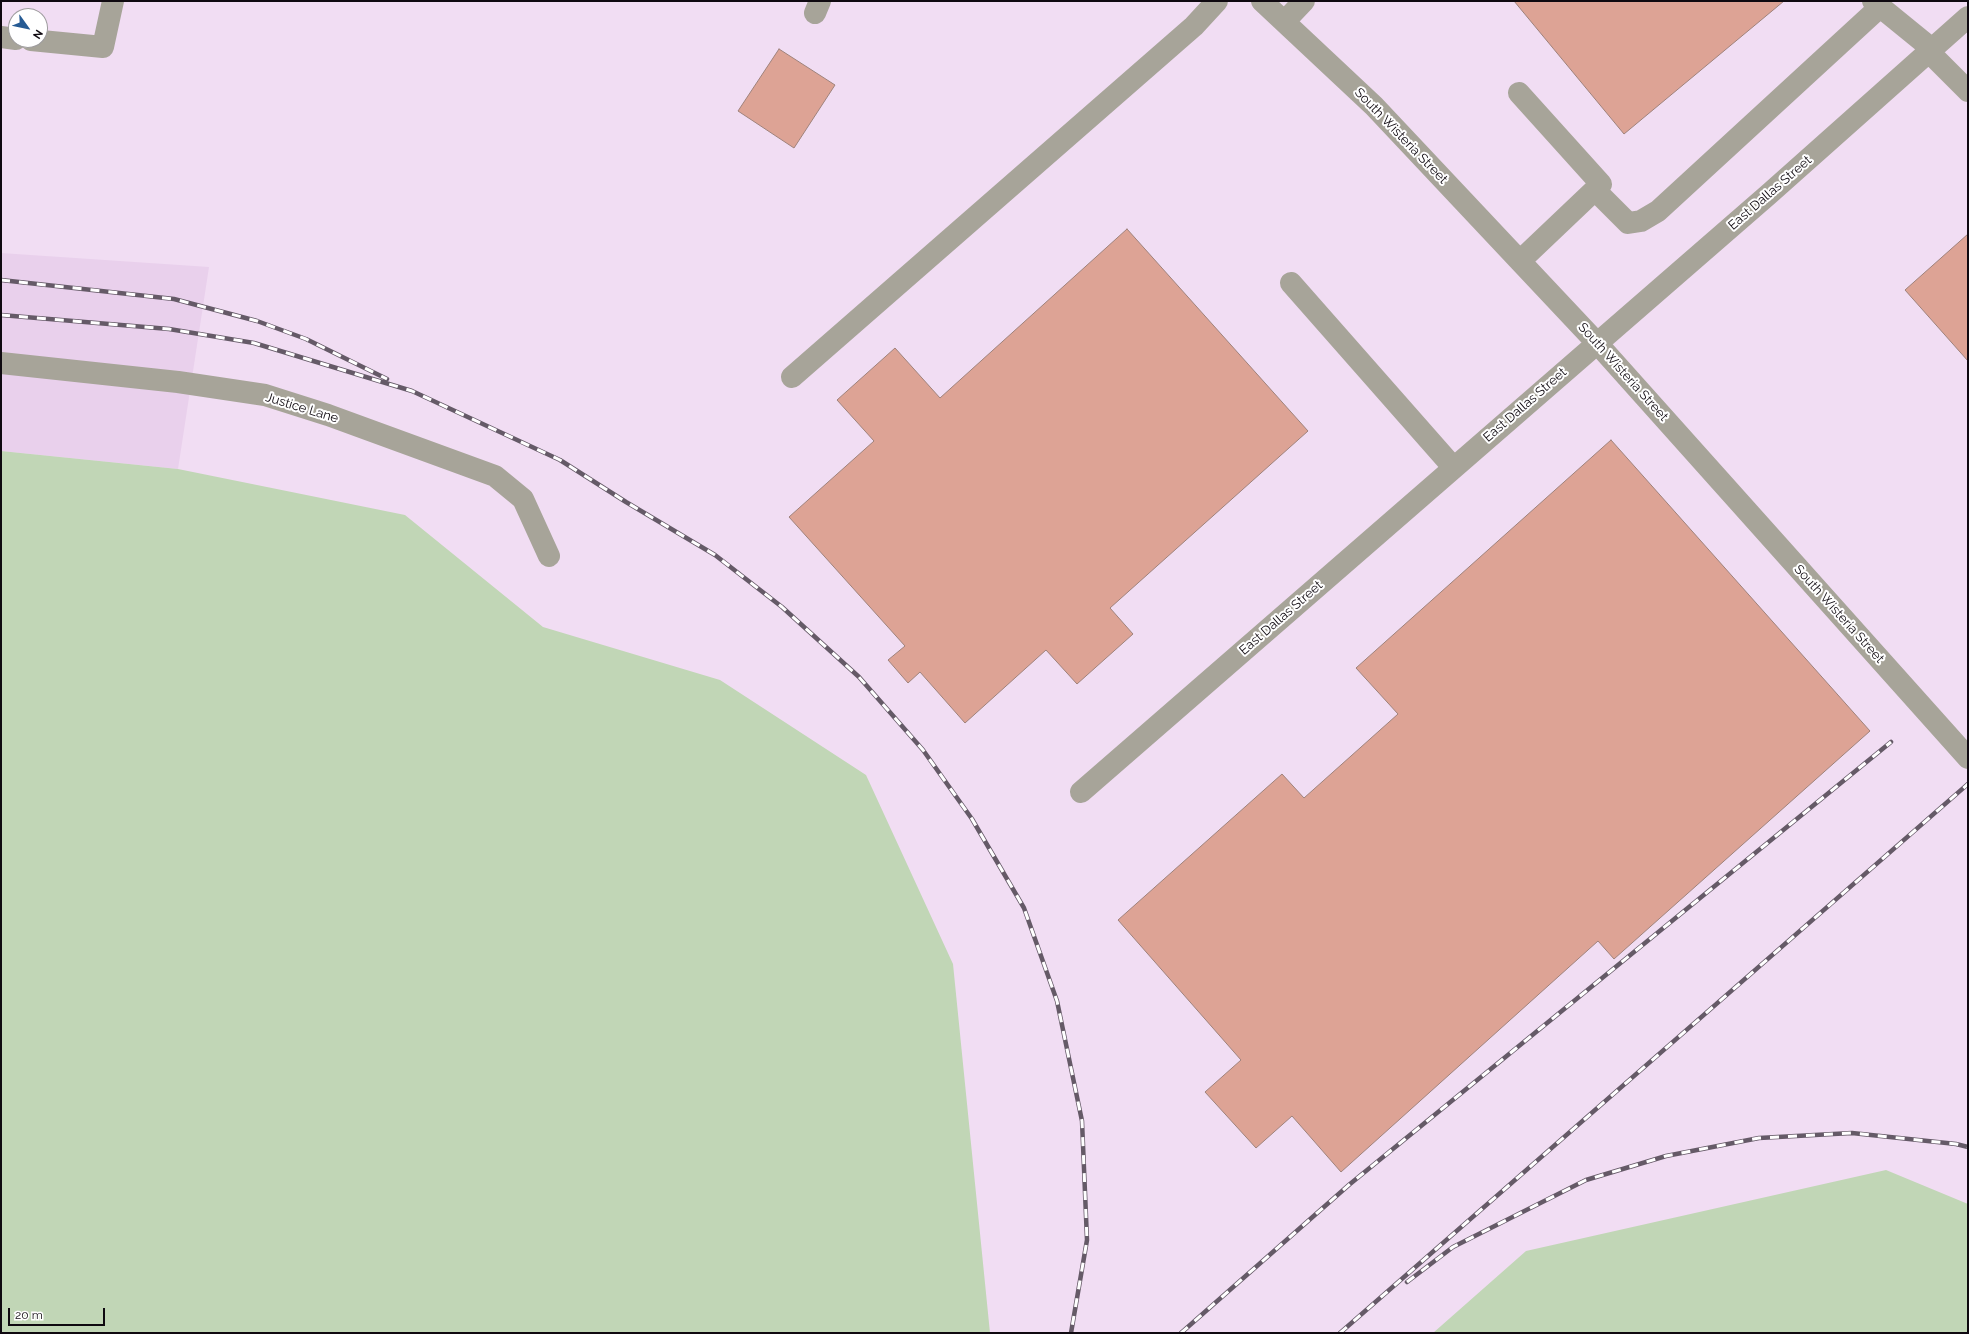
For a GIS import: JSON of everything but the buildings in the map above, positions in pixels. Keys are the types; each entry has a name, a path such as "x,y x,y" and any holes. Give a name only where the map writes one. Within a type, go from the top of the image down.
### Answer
{"street":[{"path":"48,42 104,47 113,1"},
{"path":"792,377 1194,26 1216,1"},
{"name":"South Wisteria Street","path":"1262,1 1286,21 1374,106 1596,342 1968,758"},
{"path":"1286,21 1304,1"},
{"path":"1595,190 1628,223 1641,220 1658,211 1876,4 1930,51 1968,91"},
{"name":"East Dallas Street","path":"1081,792 1596,342 1769,194 1968,17"},
{"path":"1518,93 1601,184 1520,261"},
{"path":"1291,283 1453,467"},
{"name":"Justice Lane","path":"1,363 178,382 265,395 328,415 495,476 523,499 549,556"}],"shaded area":[{"path":"1,253 209,267 178,469 1,451"}],"green space":[{"path":"1,451 178,469 405,515 543,627 720,680 866,775 953,964 990,1333 1,1333"},
{"path":"1886,1170 1968,1204 1968,1333 1433,1333 1526,1251"}],"railway":[{"path":"1,280 174,299 257,321 306,339 387,379"},
{"path":"1,315 169,329 254,343 412,391 560,460 626,502 715,555 782,607 859,677 923,750 972,819 1024,908 1057,1001 1082,1121 1087,1240 1071,1333"},
{"path":"1181,1333 1350,1184 1891,742"},
{"path":"1340,1333 1968,784"},
{"path":"1407,1282 1453,1247 1586,1180 1666,1156 1759,1138 1852,1133 1956,1144 1968,1147"}]}
